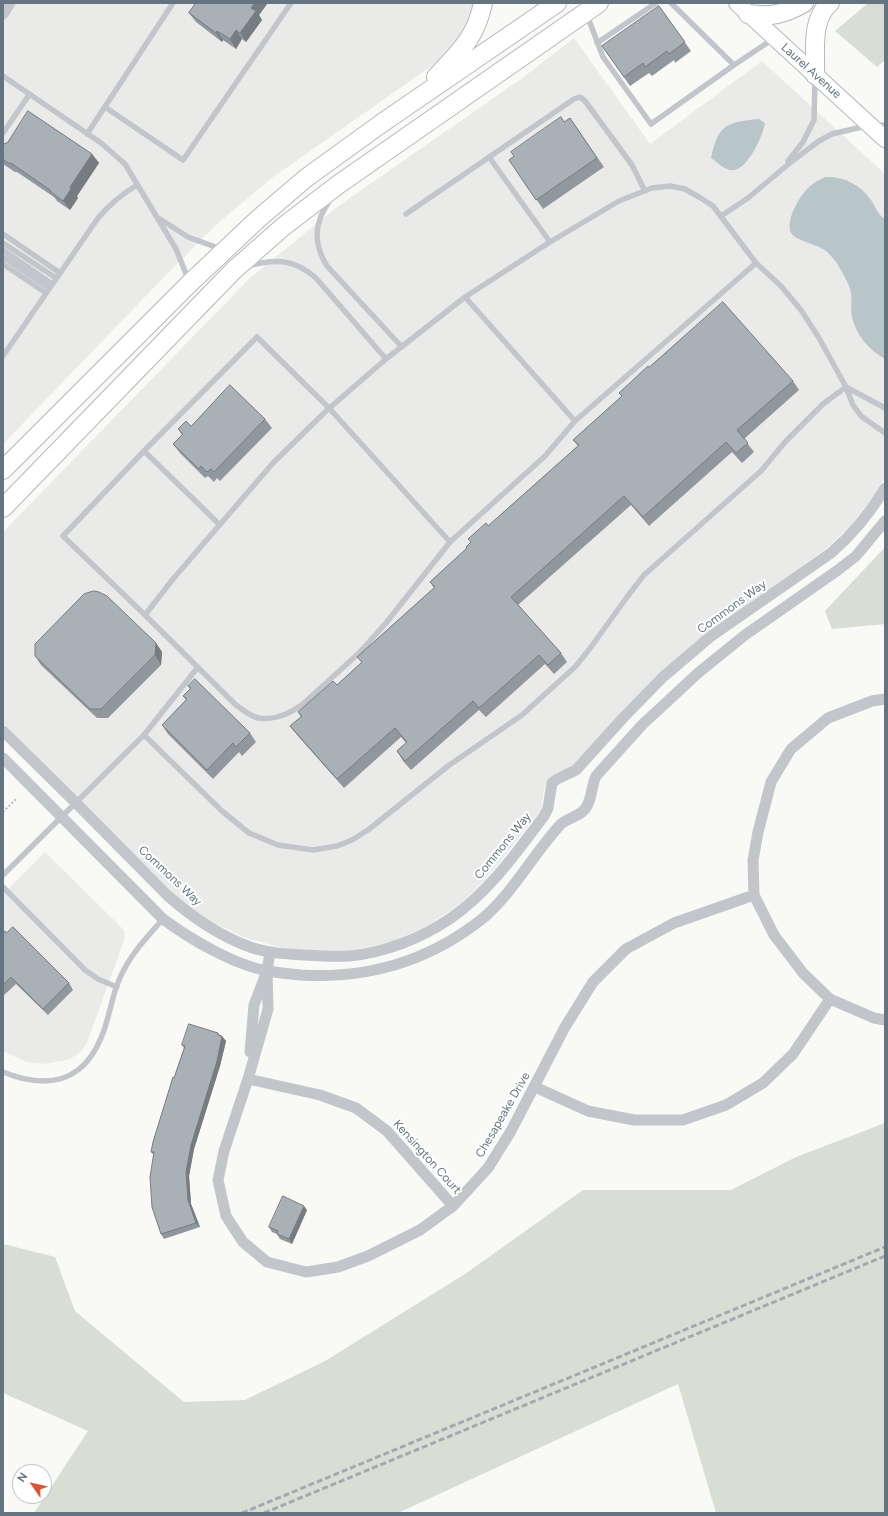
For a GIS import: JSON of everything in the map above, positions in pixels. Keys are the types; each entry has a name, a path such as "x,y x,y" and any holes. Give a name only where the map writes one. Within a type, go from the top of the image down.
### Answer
{"highway":[{"path":"382,123 430,83 466,44 479,21 483,3"},
{"path":"3,470 190,283 258,219 306,178 382,123 557,3"},
{"path":"742,8 764,16 777,15 789,11 804,3"},
{"path":"815,75 816,31 821,15 830,3"},
{"path":"3,508 234,270 284,226 338,184 593,8"}],"main road":[{"name":"Laurel Avenue","path":"742,8 815,75 878,125 885,139"}],"street":[{"path":"3,14 10,3"},
{"name":"Commons Way","path":"3,731 168,896 200,922 234,940 270,952 325,956 350,956 376,952 401,944 428,932 450,918 486,889 501,873 546,812 550,799 551,786 555,780 576,770 623,718 663,677 710,637 831,553 865,518 885,488"},
{"path":"3,758 163,919 181,932 201,943 230,958 267,971 318,976 350,974 394,966 417,957 460,935 482,918 517,882 561,824 582,812 587,807 592,784 596,776 642,725 698,673 745,635 856,556 885,521"},
{"path":"885,700 872,701 828,718 791,749 771,782 758,832 753,860 754,895 774,935 803,973 830,999 874,1018 885,1020"},
{"name":"Chesapeake Drive","path":"270,952 267,971 254,1005 248,1078 224,1151 218,1180 226,1216 244,1242 267,1262 306,1272 338,1267 368,1256 420,1230 453,1206 488,1168 535,1088 565,1027 593,982 626,949 674,922 754,895"},
{"path":"535,1088 588,1111 634,1120 683,1120 726,1105 763,1083 793,1054 830,999"},
{"name":"Kensington Court","path":"248,1078 320,1095 356,1108 387,1131 453,1206"}],"lane":[{"path":"87,134 173,3"},
{"path":"105,107 183,160 291,3"},
{"path":"597,43 656,3"},
{"path":"671,3 734,65"},
{"path":"593,8 597,43 603,57 651,124 775,38"},
{"path":"774,177 803,142 814,120 815,75"},
{"path":"3,76 87,134 125,164 176,249 190,283"},
{"path":"3,133 29,95"},
{"path":"406,214 574,99 580,97 585,101 632,165 645,191"},
{"path":"721,216 748,198 819,141 832,134 878,125"},
{"path":"489,157 550,242"},
{"path":"338,184 320,219 318,244 322,257 327,266 401,346"},
{"path":"3,356 49,288 105,210 121,195 137,185"},
{"path":"145,615 173,579 272,463 329,408 386,358 465,298 550,242 619,201 652,188 670,186 685,189 713,206 756,263 780,286 801,310 819,338 846,387 853,405 861,416 885,433"},
{"path":"158,217 188,237 225,250"},
{"path":"3,234 60,273"},
{"path":"3,243 56,278"},
{"path":"3,250 49,288"},
{"path":"3,257 49,288"},
{"path":"234,270 262,262 290,262 306,269 316,278 386,358"},
{"path":"450,542 329,408 257,336 63,536 236,705 247,713 258,718 282,716 294,711 303,704 359,654 393,616 450,542 545,456 575,421 756,263"},
{"path":"3,264 49,288"},
{"path":"465,298 575,421"},
{"path":"846,387 885,408"},
{"path":"144,735 222,811 249,833 278,845 313,850 337,846 352,840 368,830 448,766 522,715 576,666 626,597 644,575 761,471 791,437 824,404 846,387"},
{"path":"144,451 219,524"},
{"path":"3,875 144,735 198,667"},
{"path":"3,887 85,970 98,979 117,987"},
{"path":"3,1072 21,1079 45,1082 62,1078 76,1071 88,1060 97,1046 126,965 163,919"}],"path":[{"path":"3,812 16,800"}],"shaded area":[{"path":"3,3 475,3 471,22 450,53 273,177 218,223 3,444"},
{"path":"868,3 885,3 885,60 877,67 835,31"},
{"path":"574,38 650,144 762,61 885,174 885,477 869,502 850,526 827,548 700,639 575,763 568,768 555,773 548,780 544,789 540,811 486,879 461,903 429,925 394,941 369,947 344,951 287,949 246,938 208,920 173,894 3,723 3,532 250,278 337,207 521,79"},
{"path":"759,119 765,123 764,129 753,153 742,166 736,170 730,170 711,158 717,138 725,127 739,122"},
{"path":"825,177 838,178 856,185 867,194 878,213 885,219 885,359 869,347 860,336 852,317 850,289 836,262 825,250 799,239 791,233 790,230 791,218 796,204 809,187"},
{"path":"885,547 885,624 832,629 825,611"},
{"path":"45,852 119,925 124,931 125,938 86,1045 81,1052 68,1060 43,1064 26,1062 3,1051 3,894"},
{"path":"885,1123 885,1513 716,1513 678,1384 398,1513 34,1513 40,1504 52,1504 52,1486 88,1431 3,1393 3,1244 55,1257 75,1311 184,1402 245,1400 325,1361 465,1274 583,1190 731,1190 796,1157"}],"building":[{"path":"196,3 255,3 251,8 256,11 240,33 236,30 230,39 217,31 216,33 189,13"},
{"path":"659,6 685,42 669,54 667,51 645,67 643,63 624,77 602,46"},
{"path":"28,111 92,154 70,187 71,189 63,201 50,190 3,159 3,146 7,143"},
{"path":"561,117 564,122 570,118 597,158 536,200 509,160 514,156 511,152"},
{"path":"723,302 793,381 737,430 748,443 736,453 726,442 643,517 624,496 511,597 561,653 548,665 539,655 479,708 473,701 405,761 397,751 407,742 395,728 337,779 290,726 302,716 298,712 333,681 337,685 362,662 357,657 435,587 430,582 467,548 466,547 471,542 468,539 486,523 488,526 579,445 573,440 622,396 619,393 648,366 649,367"},
{"path":"230,385 265,419 214,472 211,469 207,472 201,466 199,469 173,444 183,434 178,429 186,421 191,426"},
{"path":"94,591 107,596 156,643 155,655 101,709 90,709 35,656 35,644 84,594"},
{"path":"195,679 250,733 236,747 233,743 207,770 162,725 187,699 183,696 191,688 188,686"},
{"path":"13,927 69,983 43,1009 11,977 3,985 3,933 5,931 6,933"},
{"path":"189,1024 218,1033 218,1035 222,1036 217,1061 191,1145 186,1172 188,1200 196,1223 161,1234 152,1207 150,1177 154,1152 151,1152 173,1077 174,1078 185,1046 182,1045"},
{"path":"283,1196 304,1206 289,1239 277,1234 278,1231 269,1227"}],"railway":[{"path":"242,1513 885,1247"},
{"path":"264,1513 885,1256"}]}
